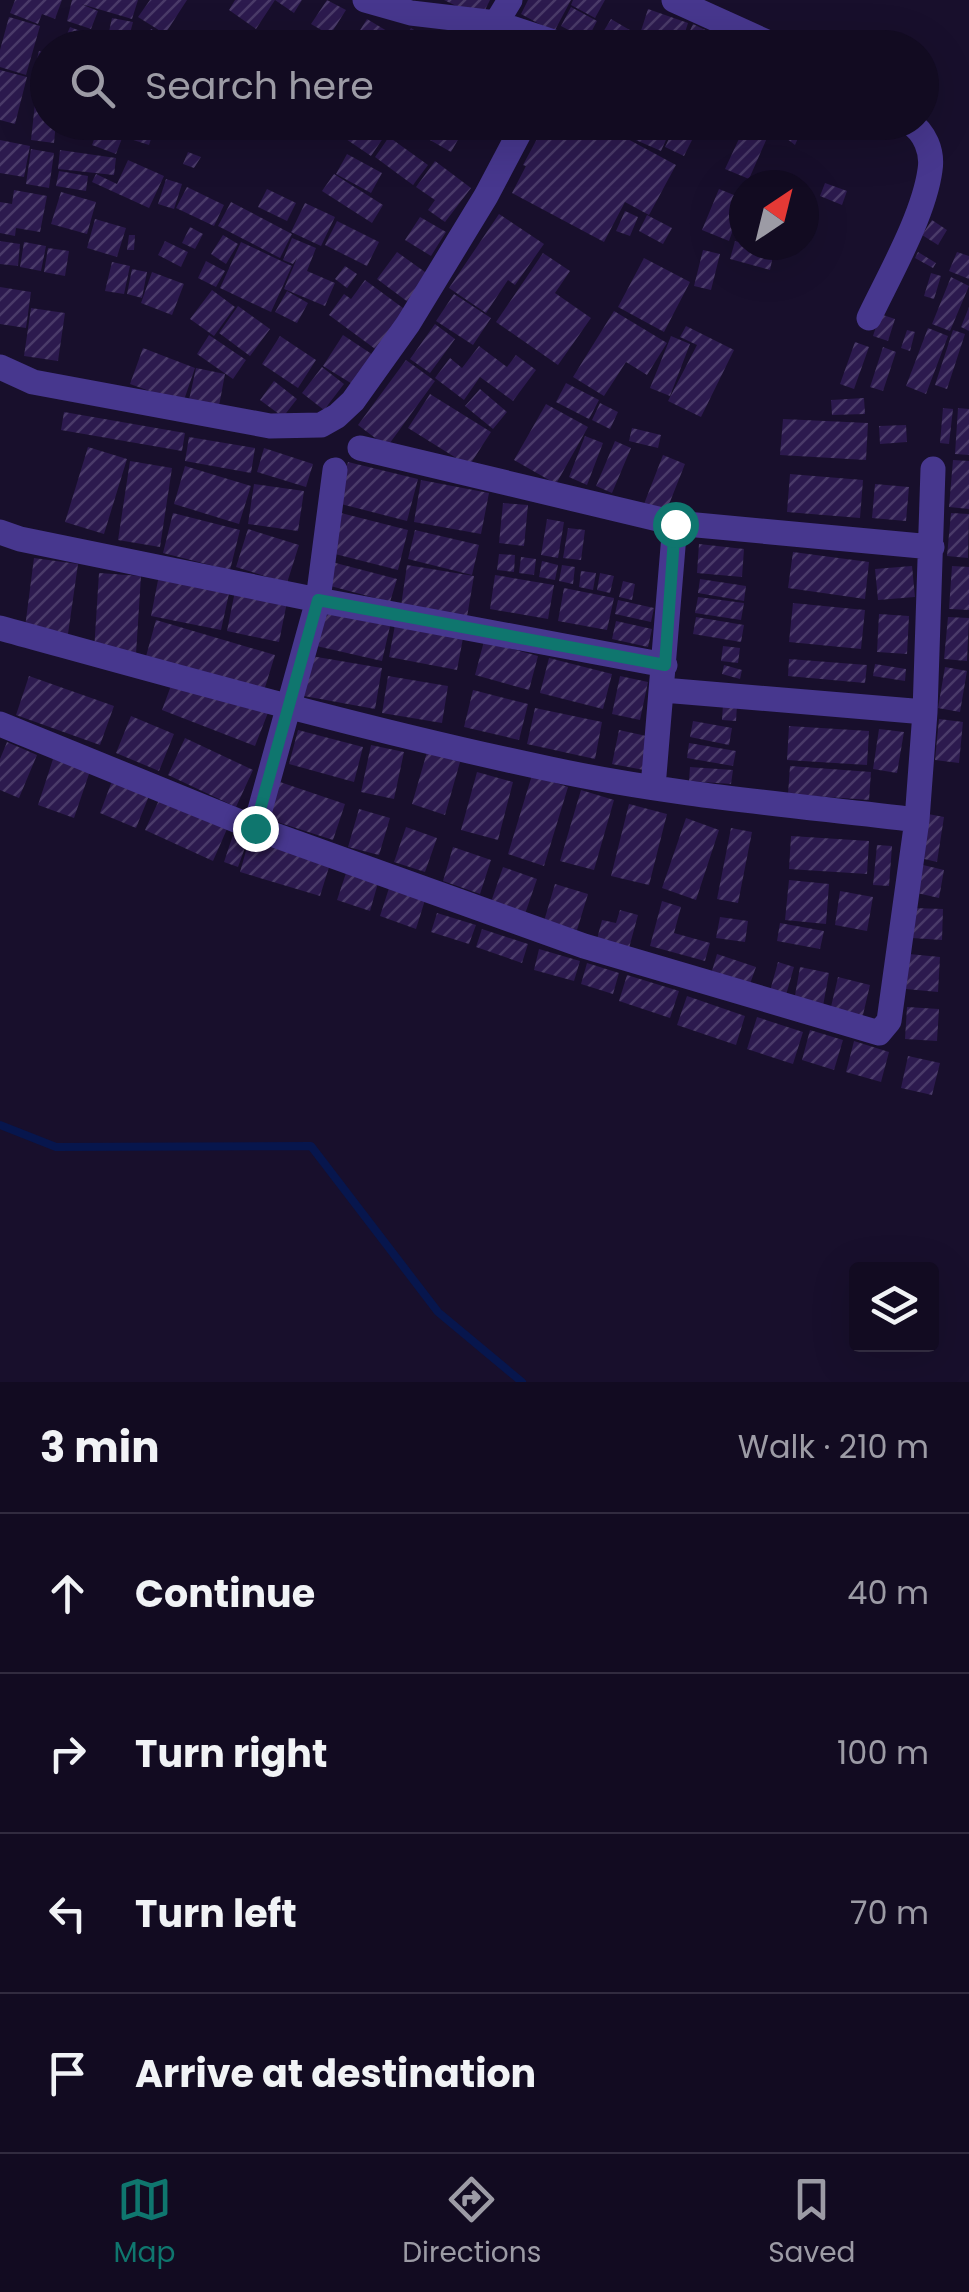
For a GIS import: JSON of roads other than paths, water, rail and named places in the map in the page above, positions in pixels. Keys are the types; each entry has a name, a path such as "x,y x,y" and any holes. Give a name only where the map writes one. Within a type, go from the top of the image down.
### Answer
{"street":[{"path":"365,0 411,13 496,23 516,30"},
{"path":"496,23 510,0"},
{"path":"674,0 740,30"},
{"path":"0,367 34,382 252,423 321,425 353,401 408,324 516,140"},
{"path":"869,318 920,207 931,167 926,140"},
{"path":"360,448 675,524 932,546"},
{"path":"0,724 255,828 584,946 879,1034 889,1021 917,820 925,712 933,469"},
{"path":"255,828 318,600 334,470"},
{"path":"653,787 675,524"},
{"path":"0,532 20,540 318,600 664,677 925,712"},
{"path":"0,628 288,706 551,770 653,787 917,820"}],"waterway":[{"path":"0,1125 56,1147 311,1146 438,1312 522,1382"}]}
